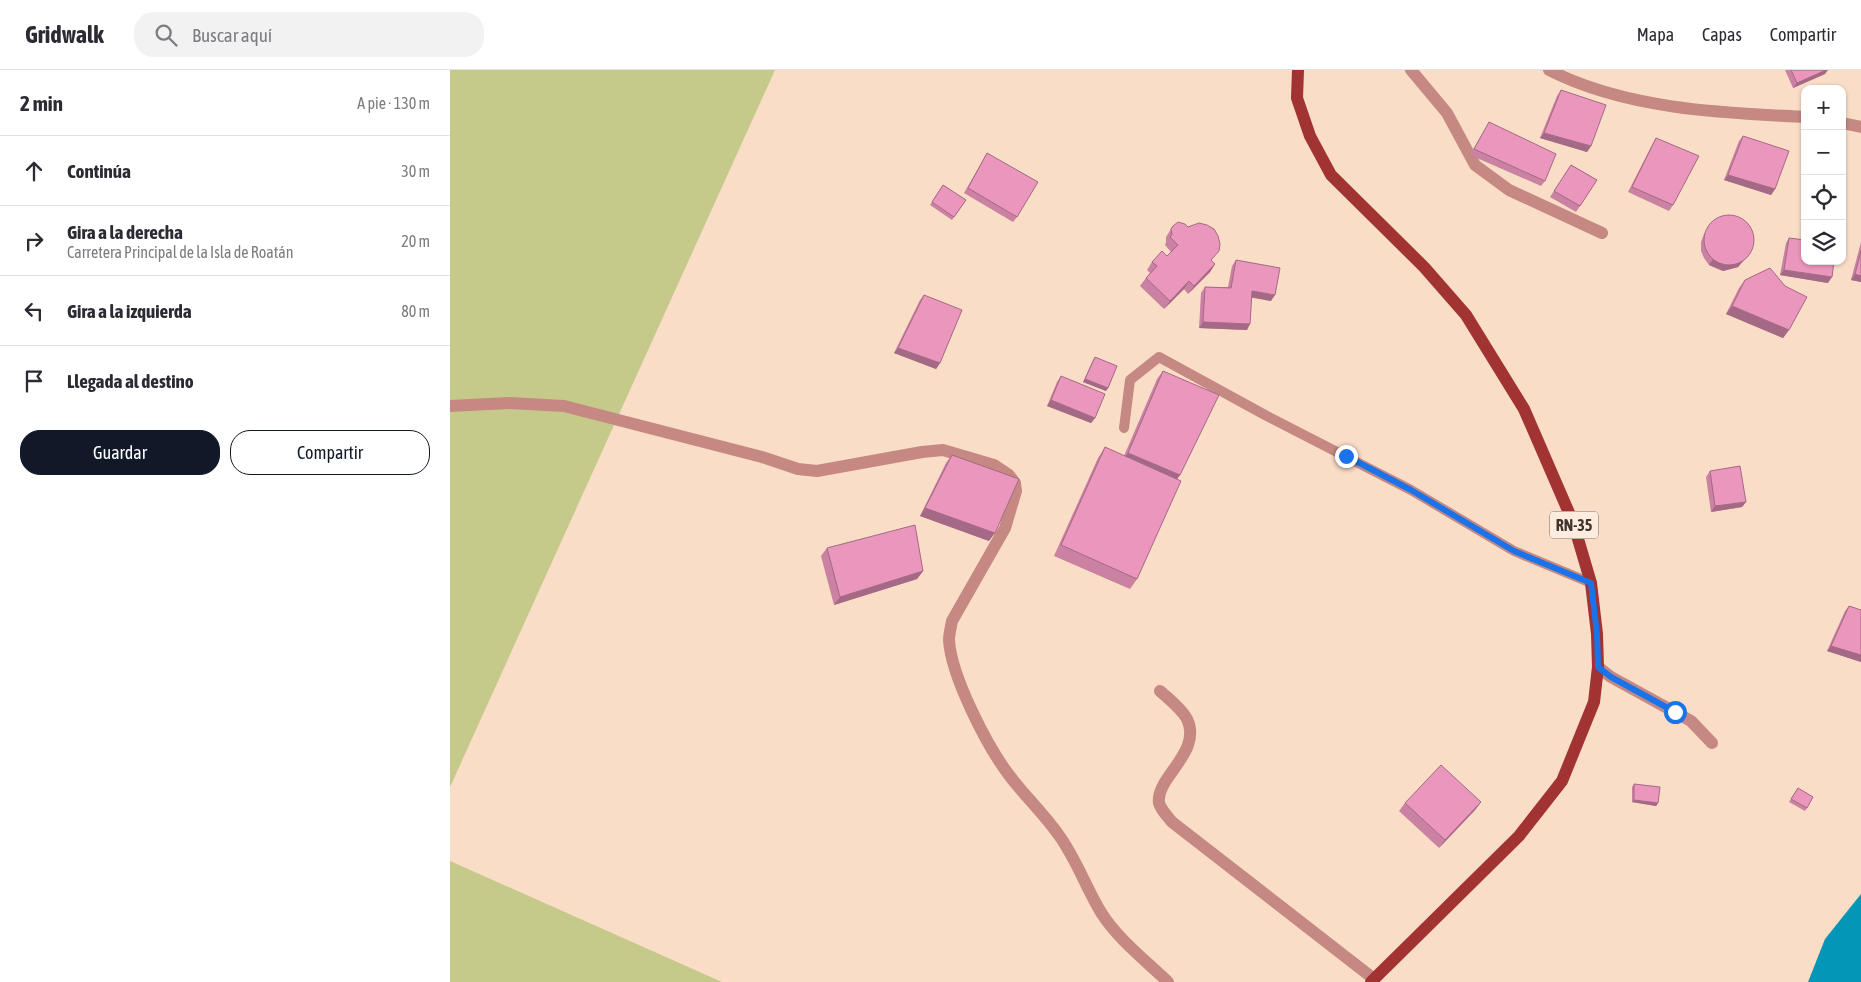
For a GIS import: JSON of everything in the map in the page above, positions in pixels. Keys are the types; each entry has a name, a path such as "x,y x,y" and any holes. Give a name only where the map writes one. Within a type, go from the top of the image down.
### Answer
{"main road":[{"name":"RN-35","path":"1298,70 1296,98 1310,136 1331,175 1424,267 1466,316 1524,409 1573,522 1591,583 1597,634 1598,667 1594,702 1562,781 1519,836 1372,981"}],"street":[{"path":"1411,70 1447,114 1475,164 1510,190 1602,233"},
{"path":"1549,70 1573,82 1615,95 1702,110 1801,117"},
{"path":"1846,124 1861,127"},
{"path":"450,406 509,403 564,406 762,456 798,469 817,471 922,452 944,450 994,465 1009,475 1015,483 1016,491 1005,528 952,621 949,639 961,686 994,755 1010,777 1058,833 1106,919 1116,933 1168,982"},
{"path":"1598,667 1611,677 1691,721 1712,743"},
{"path":"1160,691 1182,711 1188,721 1190,732 1189,744 1160,792 1160,804 1164,812 1172,822 1372,981"}],"lane":[{"path":"1124,428 1130,380 1159,357 1411,490 1514,551 1591,583"}],"green space":[{"path":"450,70 775,70 450,787"},
{"path":"450,861 722,982 450,982"}],"water":[{"path":"1861,894 1861,982 1808,982 1825,939"}],"building":[{"path":"1791,70 1826,70 1797,83"},
{"path":"1561,90 1606,105 1591,146 1544,133"},
{"path":"1489,122 1556,154 1545,181 1474,149"},
{"path":"1743,136 1789,151 1775,189 1728,175"},
{"path":"1656,138 1699,156 1673,205 1632,187"},
{"path":"987,153 1038,182 1017,217 968,188"},
{"path":"1571,165 1597,180 1580,206 1554,191"},
{"path":"943,185 966,200 954,217 932,202"},
{"path":"1729,215 1738,217 1749,226 1754,240 1752,249 1743,260 1729,265 1720,263 1709,254 1704,240 1706,231 1715,220"},
{"path":"1178,222 1188,227 1199,223 1207,225 1214,229 1220,244 1219,251 1211,260 1215,264 1194,286 1189,281 1170,301 1146,278 1157,266 1152,262 1162,251 1167,256 1178,245 1170,237 1172,235 1171,229"},
{"path":"1789,238 1801,240 1801,265 1834,265 1832,277 1784,270"},
{"path":"1861,251 1861,276 1855,274"},
{"path":"1236,260 1280,268 1275,295 1252,291 1250,324 1203,322 1205,287 1231,288"},
{"path":"1770,268 1785,286 1807,297 1789,330 1732,306 1745,280"},
{"path":"924,295 962,310 940,363 898,348"},
{"path":"1095,357 1117,366 1108,388 1085,379"},
{"path":"1163,371 1219,395 1180,475 1128,453"},
{"path":"1061,376 1105,394 1095,418 1051,400"},
{"path":"1105,447 1181,481 1137,579 1061,545"},
{"path":"952,455 1019,479 995,533 925,508"},
{"path":"1740,466 1746,502 1715,506 1710,471"},
{"path":"915,525 923,571 840,597 827,548"},
{"path":"1849,606 1861,610 1861,655 1831,646"},
{"path":"1441,765 1481,802 1445,840 1405,803"},
{"path":"1634,784 1660,787 1658,803 1634,800"},
{"path":"1798,788 1813,797 1807,808 1791,799"}],"route":[{"path":"1346,456 1411,490 1514,551 1591,583 1597,634 1598,667 1611,677 1675,712"}]}
